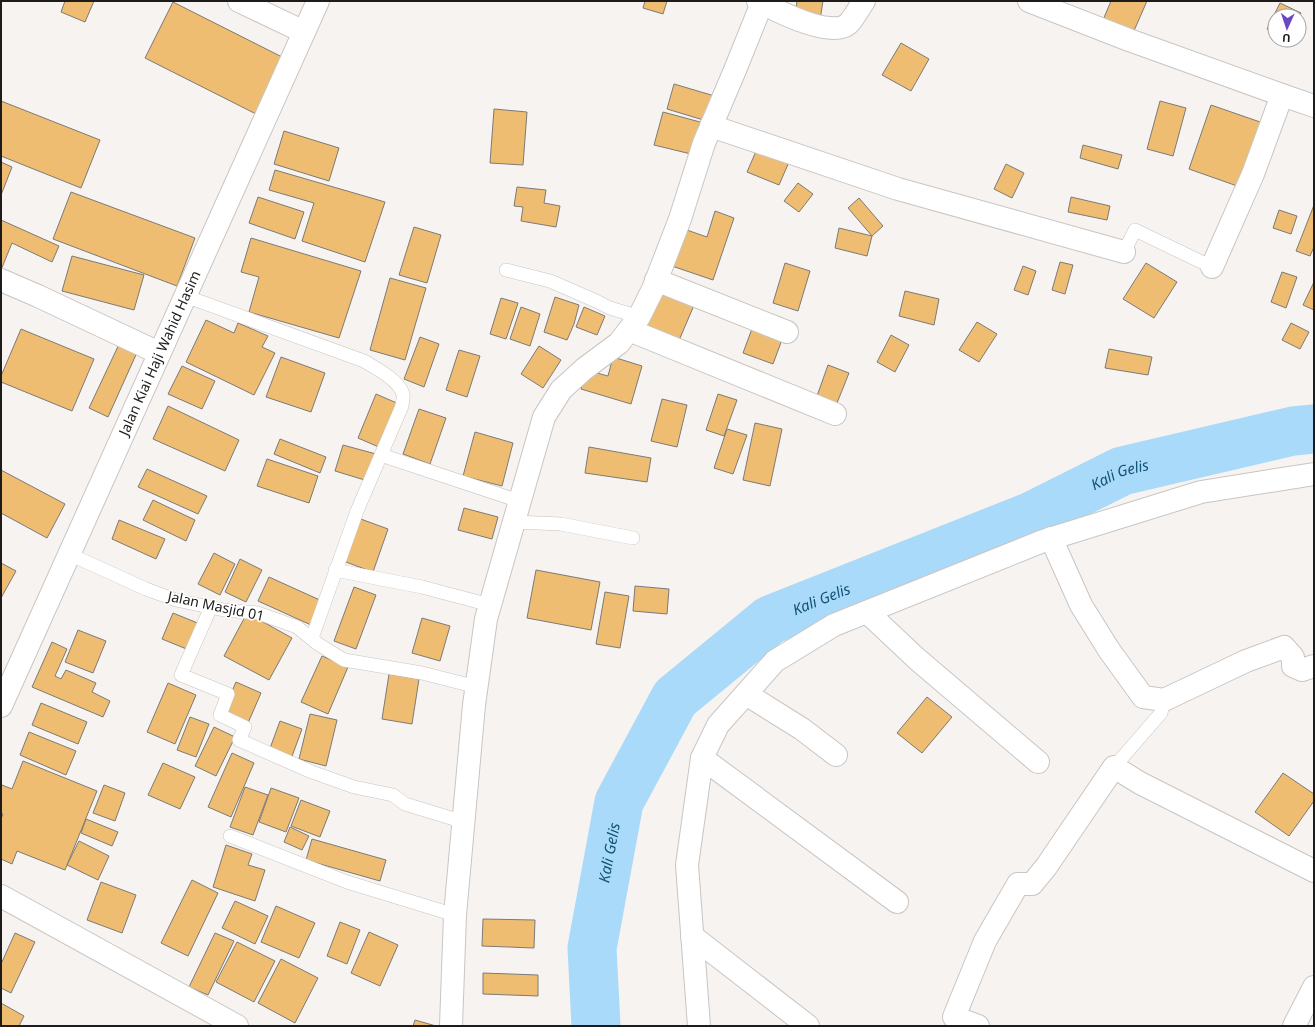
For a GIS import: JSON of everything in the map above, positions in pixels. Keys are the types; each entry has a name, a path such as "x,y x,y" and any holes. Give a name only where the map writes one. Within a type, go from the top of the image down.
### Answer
{"street":[{"path":"239,1 304,32"},
{"name":"Jalan Kiai Haji Wahid Hasim","path":"1,706 318,1"},
{"path":"451,1026 455,915 477,687 486,619 544,416 561,390 584,369 619,343 634,324 656,280 680,219 704,143 735,70 760,2 785,15 827,28 840,28 848,24 864,1"},
{"path":"1029,1 1129,40 1314,106"},
{"path":"1212,267 1253,174 1282,95"},
{"path":"711,126 898,190 1124,252"},
{"path":"1,280 159,353"},
{"path":"656,280 787,332"},
{"path":"634,324 835,414"},
{"path":"698,1026 687,865 702,758 718,725 775,661 834,625 1051,538 1201,492 1314,474"},
{"path":"1051,538 1081,605 1143,697 1164,700 1246,661 1284,647 1293,657 1294,666 1302,670 1314,666"},
{"path":"867,612 917,659 1038,762"},
{"path":"746,694 802,729 836,754"},
{"path":"702,758 896,902"},
{"path":"978,1026 954,1017 985,941 1018,884 1032,884 1046,867 1114,767 1147,787 1314,871"},
{"path":"1,896 237,1026"},
{"path":"692,936 808,1026"},
{"path":"1294,1026 1314,987"}],"lane":[{"path":"1124,252 1135,230 1212,267"},
{"path":"506,270 550,281 596,300 634,324"},
{"path":"185,296 364,361 396,383 403,394 402,406 357,511 312,638"},
{"path":"381,455 519,501"},
{"path":"514,522 561,524 633,538"},
{"name":"Jalan Masjid 01","path":"69,554 146,589 170,598 224,610 258,613 297,628 318,644 344,660 422,674 477,687"},
{"path":"336,570 422,587 490,605"},
{"path":"211,607 180,675 228,694 220,715 245,727 239,740 312,772 354,787 393,795 405,804 464,822"},
{"path":"1114,767 1161,713 1164,700"},
{"path":"230,836 347,882 455,915"}],"building":[{"path":"65,1 94,1 85,22 61,12"},
{"path":"645,1 667,1 663,14 643,8"},
{"path":"797,1 823,1 820,20 795,16"},
{"path":"1111,1 1147,1 1133,33 1103,20"},
{"path":"173,2 288,60 260,116 145,58"},
{"path":"1280,3 1290,8 1278,8"},
{"path":"901,43 929,59 911,91 882,75"},
{"path":"674,84 718,97 710,122 667,109"},
{"path":"1,101 100,140 81,188 1,156"},
{"path":"1160,101 1186,108 1173,156 1147,149"},
{"path":"1211,105 1263,123 1240,187 1189,169"},
{"path":"494,109 527,112 523,165 490,163"},
{"path":"663,112 700,122 691,154 654,145"},
{"path":"284,131 339,148 329,181 274,164"},
{"path":"1083,145 1122,155 1118,169 1080,158"},
{"path":"757,149 789,162 779,185 747,172"},
{"path":"1,162 12,167 1,195"},
{"path":"1006,164 1024,173 1012,198 994,189"},
{"path":"275,170 385,202 365,262 302,241 314,203 269,190"},
{"path":"798,183 813,194 799,212 784,201"},
{"path":"517,187 546,190 544,203 560,206 556,227 521,221 523,207 514,206"},
{"path":"71,192 195,238 177,286 53,239"},
{"path":"258,197 304,212 295,239 249,223"},
{"path":"1071,197 1110,206 1107,220 1068,212"},
{"path":"859,198 883,226 872,236 848,208"},
{"path":"1314,205 1314,247 1310,256 1296,251"},
{"path":"1279,210 1297,216 1291,234 1273,228"},
{"path":"715,211 734,218 713,280 669,265 681,228 707,237"},
{"path":"1,220 59,246 52,262 12,243 1,270"},
{"path":"414,227 441,235 427,283 399,275"},
{"path":"839,228 872,236 867,256 835,248"},
{"path":"251,238 361,271 339,338 249,312 259,277 241,272"},
{"path":"72,256 144,275 134,310 62,291"},
{"path":"1060,262 1073,265 1065,294 1052,290"},
{"path":"785,263 810,271 798,311 773,303"},
{"path":"1146,263 1177,282 1154,318 1123,299"},
{"path":"1023,266 1036,271 1028,295 1014,290"},
{"path":"1282,272 1297,277 1286,308 1271,302"},
{"path":"390,278 426,288 405,360 370,350"},
{"path":"1314,282 1314,310 1303,305"},
{"path":"661,289 695,303 677,345 643,332"},
{"path":"905,291 939,299 934,325 899,316"},
{"path":"555,297 579,305 574,324 567,340 544,332"},
{"path":"501,298 518,303 506,339 490,334"},
{"path":"521,307 540,314 530,346 510,339"},
{"path":"584,307 605,316 597,335 576,327"},
{"path":"206,320 234,333 238,323 268,336 262,347 275,353 254,395 186,362"},
{"path":"977,322 997,334 979,362 959,350"},
{"path":"1291,323 1309,332 1300,349 1282,340"},
{"path":"753,326 783,337 773,364 743,353"},
{"path":"21,329 94,359 72,411 1,382 1,376"},
{"path":"891,335 909,345 895,372 877,362"},
{"path":"420,337 439,344 424,387 404,379"},
{"path":"121,340 139,348 108,417 89,408"},
{"path":"539,346 561,360 543,388 521,374"},
{"path":"1109,349 1152,357 1148,375 1105,368"},
{"path":"459,350 480,356 467,397 446,390"},
{"path":"281,357 325,373 311,412 266,397"},
{"path":"613,357 642,366 631,404 581,389 586,370 608,376"},
{"path":"828,365 849,373 837,403 817,396"},
{"path":"182,366 215,381 202,409 168,394"},
{"path":"376,394 399,404 381,448 358,438"},
{"path":"718,394 737,400 724,436 706,430"},
{"path":"662,399 687,405 677,447 651,441"},
{"path":"168,406 239,440 225,471 153,439"},
{"path":"419,409 446,418 430,464 403,454"},
{"path":"755,423 782,429 770,486 743,480"},
{"path":"727,429 747,435 733,474 714,468"},
{"path":"475,432 513,443 502,486 463,476"},
{"path":"280,439 326,457 320,473 274,454"},
{"path":"343,445 376,454 368,481 335,471"},
{"path":"589,447 651,458 647,482 585,473"},
{"path":"267,459 318,476 309,503 257,486"},
{"path":"147,469 207,496 198,514 138,487"},
{"path":"1,470 65,504 47,538 1,513"},
{"path":"153,500 195,520 186,541 143,520"},
{"path":"464,508 498,517 492,539 458,530"},
{"path":"358,518 388,529 373,572 343,561"},
{"path":"119,520 165,539 156,559 112,539"},
{"path":"214,553 235,564 220,595 198,584"},
{"path":"240,559 262,570 246,602 225,592"},
{"path":"1,563 16,571 1,598"},
{"path":"536,570 600,582 591,630 527,618"},
{"path":"269,577 322,601 311,625 258,601"},
{"path":"635,586 669,589 667,614 633,611"},
{"path":"354,587 376,595 356,649 334,641"},
{"path":"605,592 629,596 620,648 596,644"},
{"path":"173,613 200,624 189,650 162,639"},
{"path":"247,613 292,638 269,680 224,656"},
{"path":"422,618 450,626 440,661 412,653"},
{"path":"78,630 106,641 93,673 65,662"},
{"path":"52,642 67,649 55,676 61,679 66,670 96,683 92,692 110,701 103,717 32,687"},
{"path":"322,656 348,667 328,714 301,702"},
{"path":"389,674 419,679 412,724 382,719"},
{"path":"236,682 261,693 248,723 223,712"},
{"path":"168,683 196,695 175,744 147,732"},
{"path":"927,697 952,717 922,753 897,733"},
{"path":"41,703 87,722 78,744 32,725"},
{"path":"310,714 337,720 326,766 299,759"},
{"path":"190,717 209,724 196,757 177,750"},
{"path":"280,721 302,729 291,759 269,751"},
{"path":"214,727 235,737 216,776 195,766"},
{"path":"29,732 76,751 66,775 20,755"},
{"path":"232,753 254,763 231,817 208,807"},
{"path":"23,761 97,791 65,870 17,851 12,864 1,859 1,819 3,814 1,813 1,787 2,785 12,789"},
{"path":"163,763 195,777 180,809 148,795"},
{"path":"1283,773 1314,794 1314,801 1289,836 1255,812"},
{"path":"104,785 125,793 115,821 93,813"},
{"path":"245,787 268,795 253,835 230,827"},
{"path":"271,788 299,798 286,832 259,822"},
{"path":"301,800 330,811 320,837 291,826"},
{"path":"86,819 118,832 112,846 81,833"},
{"path":"290,827 309,836 302,850 284,842"},
{"path":"312,839 386,860 380,881 306,860"},
{"path":"79,841 109,856 98,880 67,865"},
{"path":"226,845 252,854 248,865 265,870 255,901 213,887"},
{"path":"192,880 218,893 188,956 161,943"},
{"path":"101,882 136,895 122,933 87,920"},
{"path":"235,901 268,916 255,944 222,928"},
{"path":"276,906 315,923 299,958 261,942"},
{"path":"483,919 535,920 534,948 482,946"},
{"path":"340,922 360,930 347,964 327,956"},
{"path":"369,932 398,945 380,986 351,973"},
{"path":"15,933 35,942 11,993 1,988 1,964"},
{"path":"215,933 234,941 208,995 189,987"},
{"path":"237,942 275,961 254,1002 216,982"},
{"path":"281,959 318,978 295,1023 258,1003"},
{"path":"483,973 538,975 538,996 483,994"},
{"path":"1,1003 24,1016 19,1026 1,1026"},
{"path":"415,1020 436,1026 413,1026"}],"waterway":[{"name":"Kali Gelis","path":"596,1026 592,948 619,802 675,698 770,620 1032,516 1122,471 1293,431 1314,429"}]}
